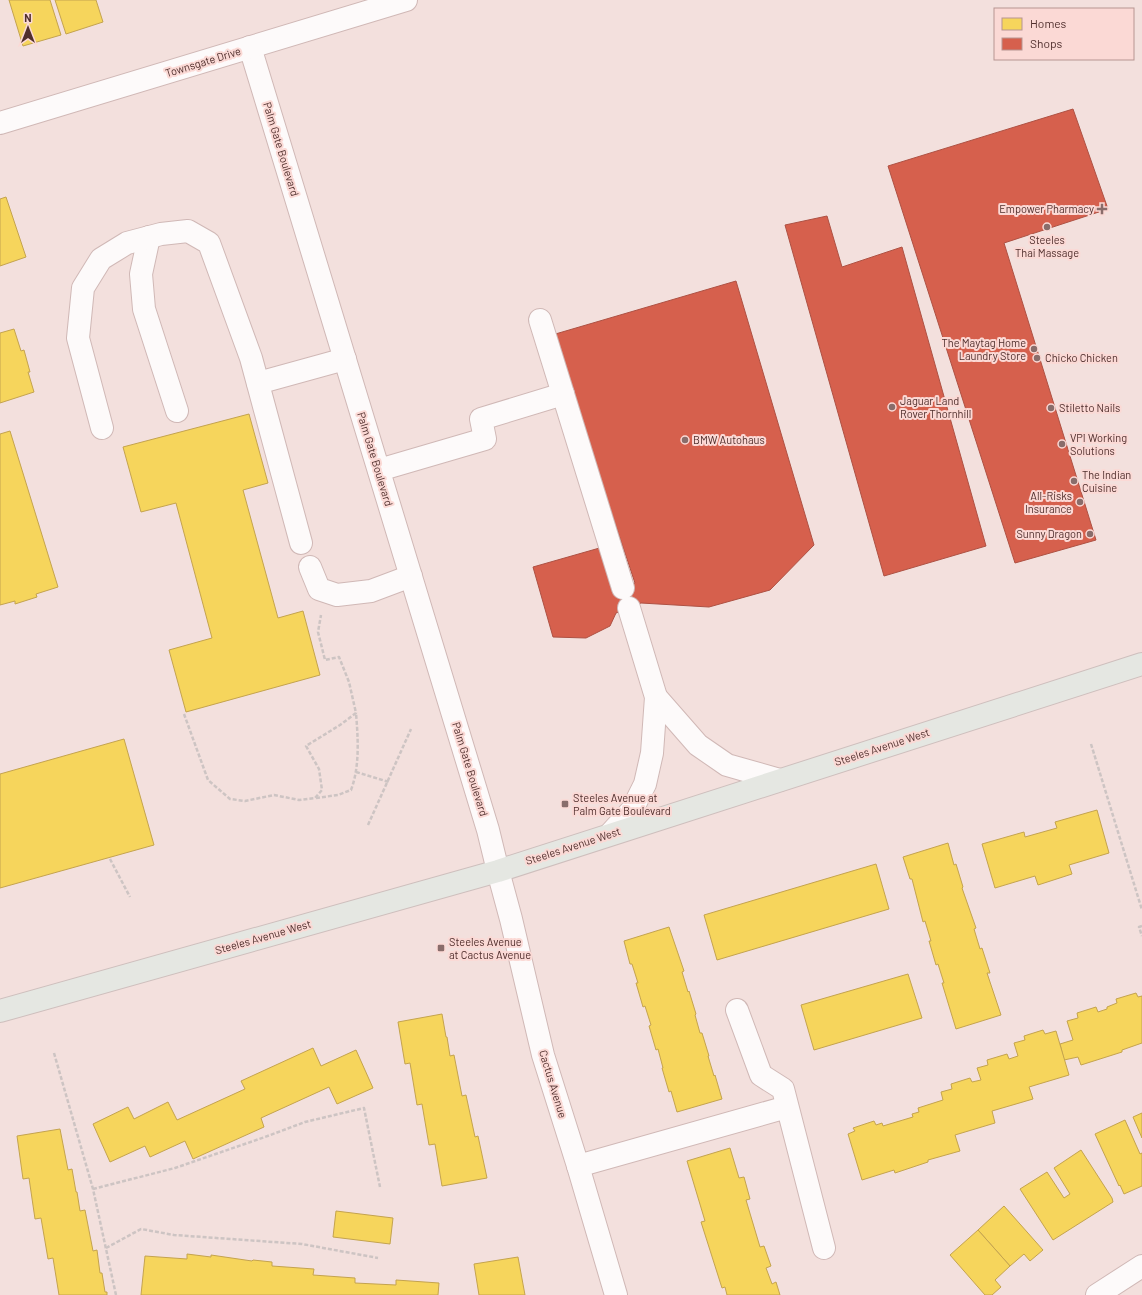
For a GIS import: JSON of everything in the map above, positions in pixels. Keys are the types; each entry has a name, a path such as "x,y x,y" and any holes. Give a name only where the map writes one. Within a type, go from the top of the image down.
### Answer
{"main road":[{"name":"Steeles Avenue West","path":"0,1011 498,871 611,833 1142,664"}],"street":[{"name":"Townsgate Drive","path":"0,124 406,0"},
{"name":"Palm Gate Boulevard","path":"250,47 488,830 498,871"},
{"path":"102,428 78,338 83,288 101,259 127,242 161,234 188,231 209,242 251,358 301,543"},
{"path":"149,237 141,274 144,309 178,411"},
{"path":"540,320 656,697 652,753 645,784 632,810 611,833"},
{"path":"258,384 345,358"},
{"path":"379,470 485,439 480,419 563,394"},
{"path":"310,567 319,589 337,595 371,591 411,576"},
{"path":"656,697 698,744 726,765 780,780"},
{"name":"Cactus Avenue","path":"498,871 511,919 543,1055 616,1295"},
{"path":"737,1010 761,1074 783,1089 824,1248"},
{"path":"578,1166 787,1107"},
{"path":"1097,1295 1142,1266"}],"path":[{"path":"184,714 208,780 230,799 245,801 274,795 299,800 338,795 351,790 356,772 358,735 356,713 349,682 339,656 325,660 318,632 321,615"},
{"path":"315,798 322,790 320,769 306,746 340,725 356,713"},
{"path":"368,826 389,782 411,729"},
{"path":"1091,744 1142,910"},
{"path":"356,772 389,782"},
{"path":"110,859 130,897"},
{"path":"1142,926 1139,927 1142,936"},
{"path":"54,1054 92,1189 116,1295"},
{"path":"92,1189 175,1168 305,1122 364,1108 380,1186"},
{"path":"106,1248 141,1229 174,1235 302,1244 378,1258"}],"building: Homes":[{"path":"9,0 50,0 61,35 23,46"},
{"path":"55,0 96,0 103,22 66,34"},
{"path":"6,197 26,257 0,266 0,199"},
{"path":"14,329 21,351 24,350 30,372 28,372 34,392 0,403 0,333"},
{"path":"249,414 268,483 243,490 278,618 303,611 320,675 186,712 169,650 212,638 176,503 141,512 123,447"},
{"path":"10,431 58,587 36,594 37,597 15,604 15,601 0,605 0,434"},
{"path":"124,739 154,845 0,888 0,774"},
{"path":"1097,810 1109,853 1069,865 1072,874 1038,885 1035,876 995,888 982,844 1024,832 1025,837 1057,828 1055,822"},
{"path":"948,843 976,928 974,929 980,949 982,948 990,973 987,973 1001,1015 956,1029 942,983 944,983 938,964 936,965 929,941 931,941 925,921 923,922 912,879 910,879 903,857"},
{"path":"876,864 889,909 717,960 704,915"},
{"path":"669,927 684,971 682,972 696,1014 700,1033 702,1033 722,1099 677,1112 671,1091 669,1092 658,1049 656,1050 649,1026 651,1025 645,1006 643,1007 636,983 638,983 632,964 630,964 624,941"},
{"path":"908,974 922,1018 814,1050 801,1005"},
{"path":"1136,993 1138,997 1142,996 1142,1043 1122,1050 1122,1052 1081,1065 1078,1057 1064,1060 1060,1044 1073,1040 1067,1021 1078,1018 1077,1013 1096,1007 1098,1012 1107,1009 1107,1007 1117,1003 1116,999"},
{"path":"442,1014 450,1056 454,1055 462,1096 466,1095 475,1137 478,1136 487,1178 442,1186 435,1144 429,1145 422,1104 417,1105 410,1063 405,1064 398,1022"},
{"path":"1043,1030 1045,1034 1056,1031 1069,1075 1029,1087 1033,1099 992,1111 995,1123 955,1135 960,1151 928,1160 928,1162 895,1173 894,1170 862,1180 848,1134 855,1131 853,1128 874,1121 876,1125 882,1123 883,1126 913,1117 912,1114 919,1112 918,1108 943,1100 941,1092 952,1089 951,1084 970,1078 972,1082 981,1080 977,1068 988,1065 987,1060 1007,1054 1009,1059 1018,1056 1014,1043 1025,1040 1024,1036"},
{"path":"313,1048 321,1066 356,1050 373,1088 337,1104 329,1087 261,1118 264,1127 193,1159 185,1141 150,1157 145,1146 110,1162 93,1124 128,1107 134,1119 168,1102 177,1120 245,1089 241,1081"},
{"path":"1142,1113 1142,1138 1133,1117"},
{"path":"1125,1120 1140,1154 1142,1153 1142,1186 1124,1194 1095,1134"},
{"path":"60,1129 68,1170 72,1169 80,1211 85,1210 93,1251 97,1250 100,1273 102,1273 105,1292 107,1292 107,1295 59,1295 53,1258 48,1259 41,1218 35,1219 29,1178 23,1179 17,1136"},
{"path":"730,1148 739,1178 744,1177 750,1199 746,1200 760,1247 764,1246 771,1266 766,1268 772,1284 776,1282 780,1295 727,1295 725,1287 722,1288 701,1222 705,1221 687,1161"},
{"path":"1081,1150 1112,1198 1113,1202 1053,1240 1020,1189 1047,1172 1064,1198 1070,1194 1054,1168"},
{"path":"1004,1206 1043,1250 1030,1261 1024,1254 1010,1266 978,1230"},
{"path":"336,1211 393,1218 390,1244 333,1237"},
{"path":"978,1230 1010,1266 995,1280 1001,1287 992,1295 985,1295 950,1255"},
{"path":"187,1254 211,1257 211,1255 252,1261 272,1262 272,1266 314,1269 313,1275 355,1278 355,1283 396,1285 396,1280 439,1283 438,1295 141,1295 145,1256 187,1259"},
{"path":"518,1257 525,1295 479,1295 474,1264"}],"building: Shops":[{"path":"1073,109 1108,209 1004,243 1096,540 1015,563 888,166"},
{"name":"Jaguar Land Rover Thornhill","path":"827,216 842,267 902,247 986,546 884,576 785,225"},
{"name":"BMW Autohaus","path":"736,281 814,545 770,590 709,607 641,603 616,613 610,626 586,638 553,637 533,567 603,547 623,588 635,583 552,335"}],"place":[{"name":"Empower Pharmacy","path":"1102,209"},
{"name":"Steeles Thai Massage","path":"1047,227"},
{"name":"The Maytag Home Laundry Store","path":"1034,349"},
{"name":"Chicko Chicken","path":"1037,358"},
{"name":"Jaguar Land Rover Thornhill","path":"892,407"},
{"name":"Stiletto Nails","path":"1051,408"},
{"name":"BMW Autohaus","path":"685,440"},
{"name":"VPI Working Solutions","path":"1062,444"},
{"name":"The Indian Cuisine","path":"1074,481"},
{"name":"All-Risks Insurance","path":"1080,502"},
{"name":"Sunny Dragon","path":"1090,534"},
{"name":"Steeles Avenue at Palm Gate Boulevard","path":"565,804"},
{"name":"Steeles Avenue at Cactus Avenue","path":"441,948"}]}
